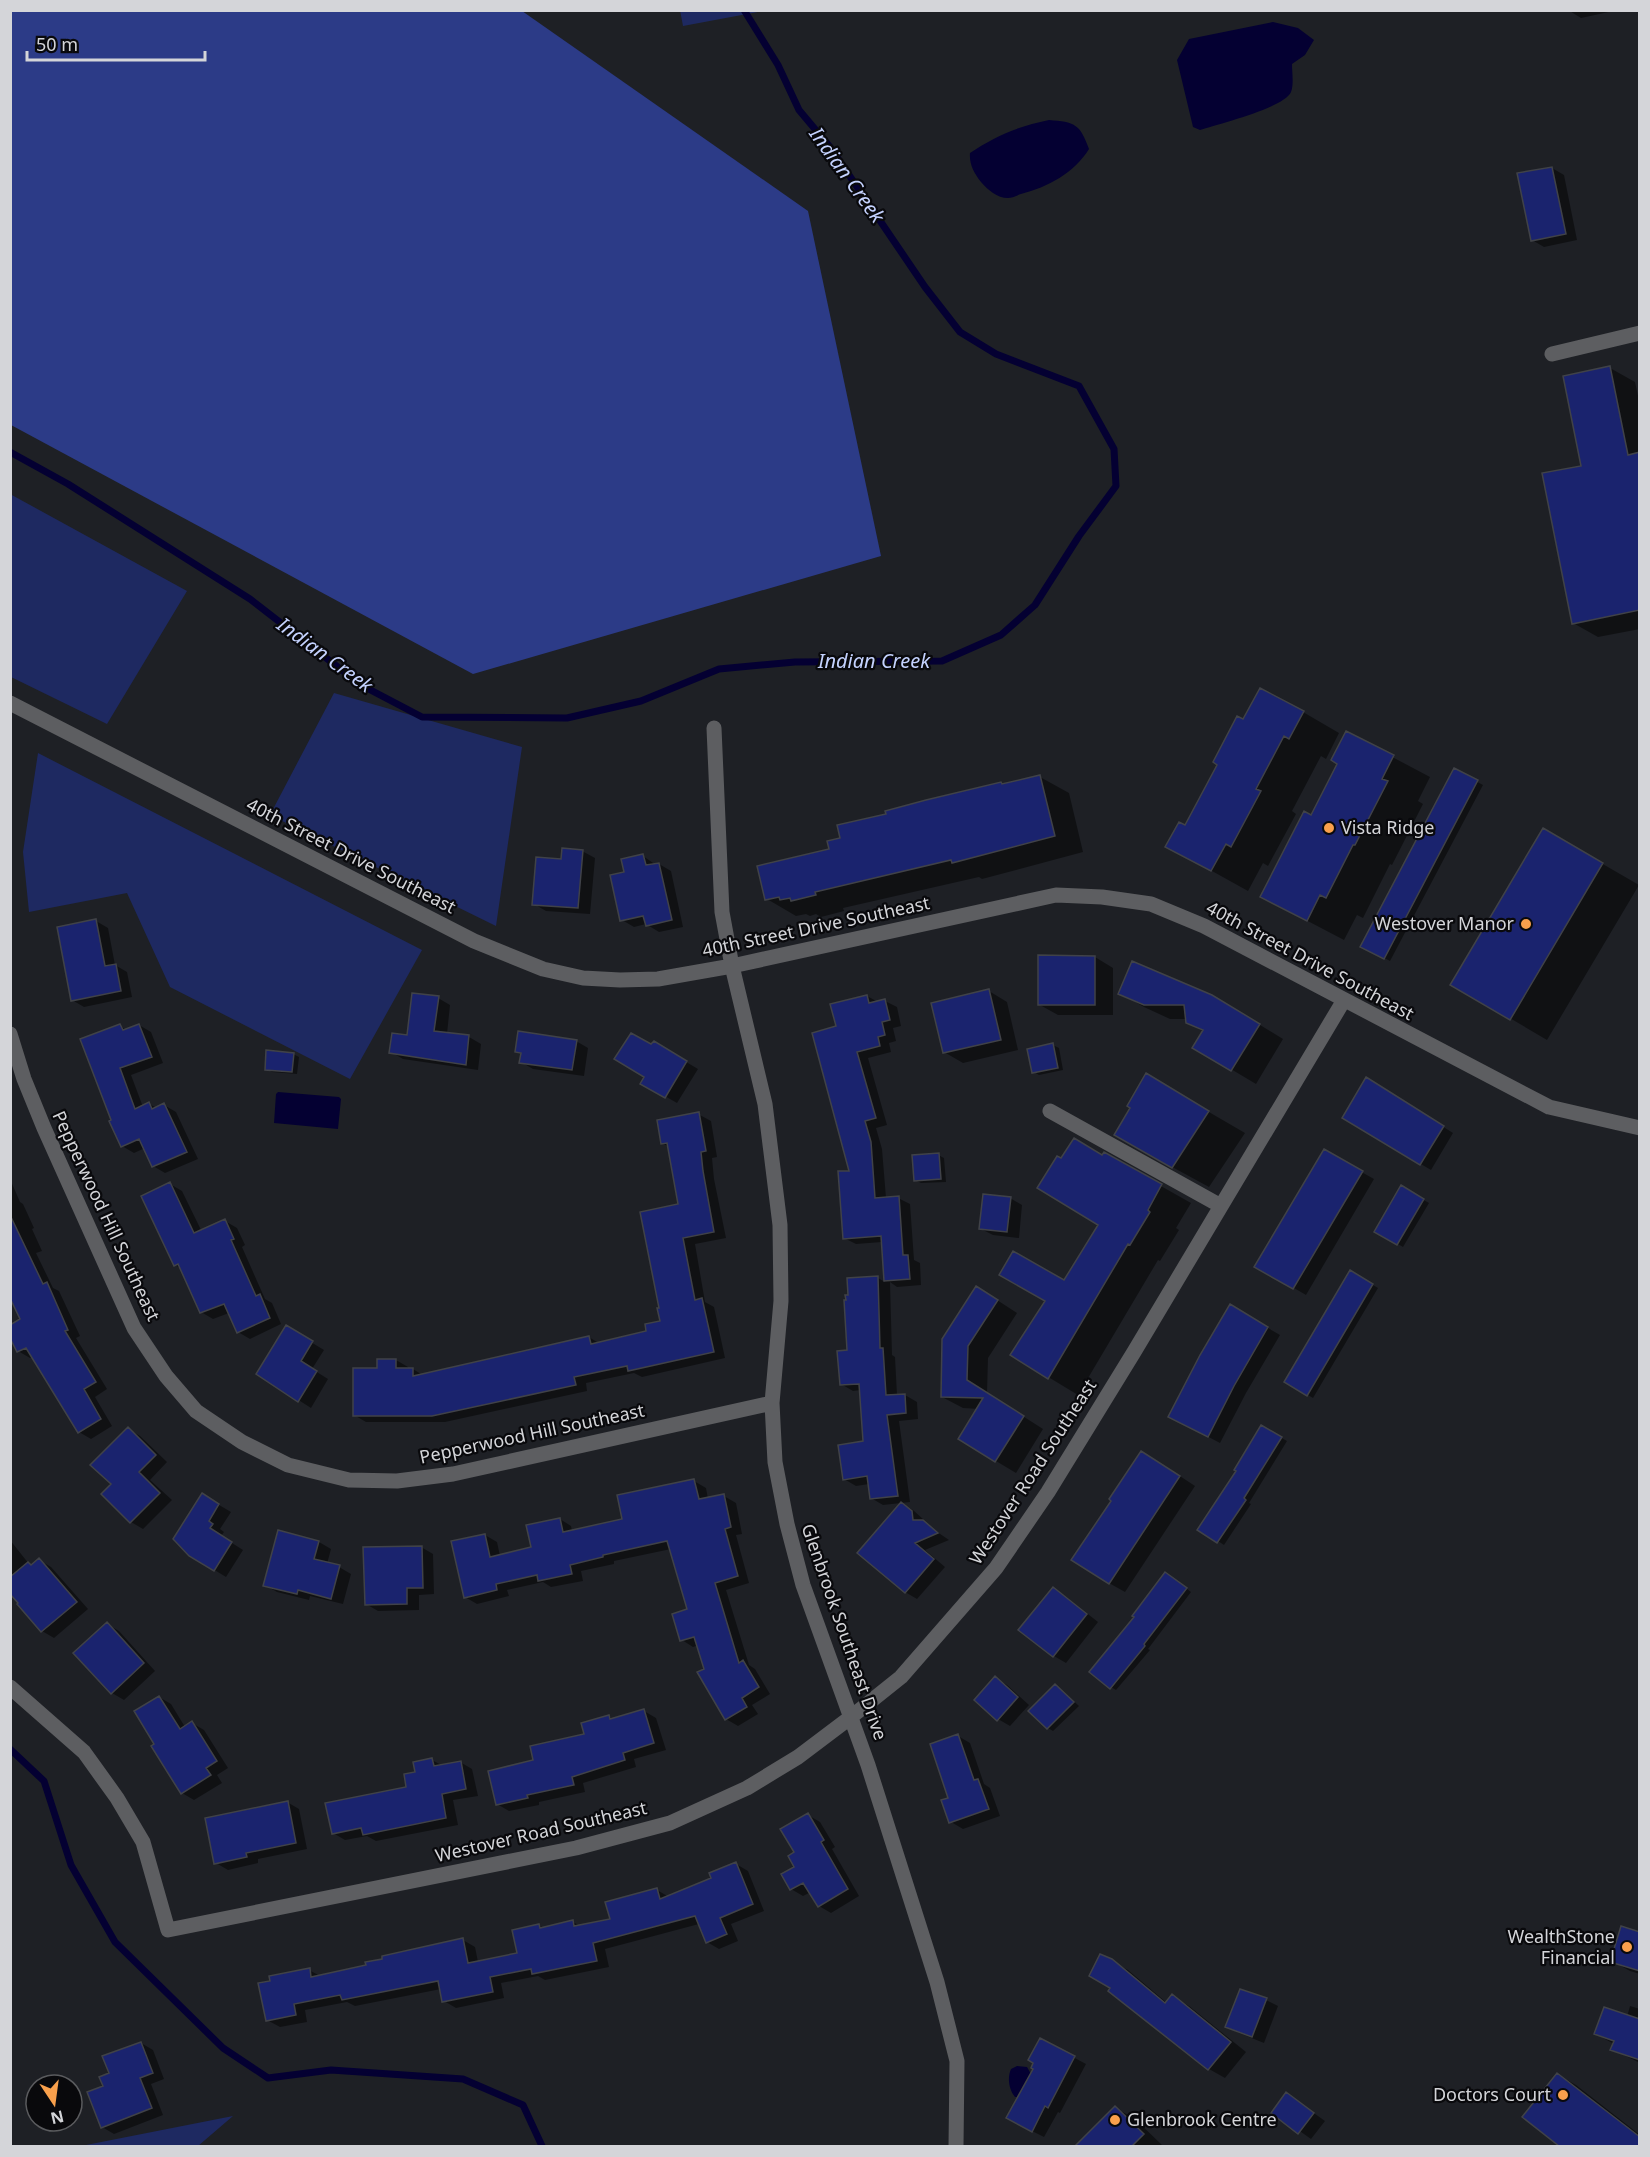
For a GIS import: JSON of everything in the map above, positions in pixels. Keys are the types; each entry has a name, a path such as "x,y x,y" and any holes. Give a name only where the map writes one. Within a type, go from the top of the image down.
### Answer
{"street":[{"path":"1552,354 1640,333"},
{"name":"40th Street Drive Southeast","path":"11,708 463,935 510,957 543,969 583,978 658,980 1056,895 1102,897 1151,904 1204,926 1549,1107 1640,1128"},
{"name":"Glenbrook Southeast Drive","path":"714,728 722,912 732,966 765,1104 780,1225 782,1301 772,1403 776,1462 787,1524 803,1585 851,1717 937,1982 957,2061 956,2146"},
{"name":"Westover Road Southeast","path":"10,1687 84,1752 117,1798 143,1842 168,1930 576,1848 670,1823 747,1788 798,1757 901,1677 996,1568 1048,1492 1134,1352 1344,1000"},
{"name":"Pepperwood Hill Southeast","path":"10,1034 24,1079 44,1128 134,1328 166,1376 196,1411 242,1442 288,1465 349,1480 397,1481 442,1475 772,1403"},
{"path":"1050,1111 1221,1206"}],"shaded area":[{"path":"680,10 763,10 763,11 683,26"},
{"path":"10,11 522,11 808,211 881,556 473,674 11,425"},
{"path":"1273,22 1298,28 1314,40 1305,55 1292,64 1291,92 1276,104 1250,115 1200,130 1193,127 1177,60 1189,39"},
{"path":"1049,120 1071,123 1083,134 1089,149 1068,172 1041,187 1008,198 993,193 978,179 972,168 970,153 1008,132"},
{"path":"10,494 187,591 107,724 11,677"},
{"path":"334,693 522,747 496,926 270,815"},
{"path":"38,753 422,950 350,1079 170,987 127,893 29,912 23,852"},
{"path":"278,1092 339,1097 341,1099 338,1129 274,1123"},
{"path":"1017,2066 1027,2067 1031,2074 1019,2097 1015,2097 1010,2087 1009,2076 1011,2069"},
{"path":"233,2116 198,2146 81,2146"}],"building":[{"path":"1552,167 1566,234 1531,241 1517,173"},
{"path":"1610,366 1628,455 1640,452 1640,610 1572,624 1542,473 1581,466 1563,376"},
{"path":"1260,688 1304,711 1289,739 1284,736 1256,789 1261,791 1231,847 1226,844 1211,871 1165,847 1179,822 1185,825 1217,765 1213,762 1237,716 1243,719"},
{"name":"Vista Ridge","path":"1346,731 1394,755 1382,779 1388,781 1355,845 1326,898 1320,895 1307,921 1260,897 1304,811 1311,815 1337,764 1331,760"},
{"path":"1454,768 1478,780 1384,959 1360,947"},
{"path":"1040,775 1055,836 952,863 951,860 815,892 816,895 791,901 790,898 780,900 779,897 765,900 757,866 829,849 827,841 840,838 837,825 886,814 885,811 926,800"},
{"name":"Westover Manor","path":"1543,828 1603,863 1510,1020 1450,985"},
{"path":"562,848 583,850 578,908 532,905 536,857 561,859"},
{"path":"643,854 646,865 659,863 672,920 646,926 643,916 620,921 610,875 624,872 621,859"},
{"path":"96,919 105,966 116,964 121,991 71,1001 57,927"},
{"path":"1038,955 1095,956 1095,1005 1038,1005"},
{"path":"1132,961 1212,995 1260,1024 1231,1071 1192,1048 1203,1030 1186,1023 1184,1005 1144,1005 1118,994"},
{"path":"989,989 1001,1040 943,1053 931,1003"},
{"path":"412,993 439,996 434,1031 469,1035 466,1065 389,1053 392,1033 407,1035"},
{"path":"867,995 869,1003 885,999 890,1020 882,1022 885,1035 878,1037 880,1046 857,1052 876,1118 865,1121 871,1142 875,1198 899,1196 903,1255 908,1255 910,1279 884,1281 881,1236 843,1239 838,1171 849,1171 812,1033 836,1026 830,1004"},
{"path":"120,1024 123,1030 139,1024 152,1057 120,1068 135,1109 149,1102 152,1109 164,1103 187,1152 152,1167 139,1139 121,1147 109,1121 111,1120 80,1039"},
{"path":"518,1031 577,1040 572,1070 519,1063 521,1053 515,1052"},
{"path":"631,1033 651,1044 654,1041 687,1061 665,1098 640,1084 644,1077 614,1059"},
{"path":"1053,1043 1058,1068 1032,1073 1027,1049"},
{"path":"266,1050 294,1053 292,1072 265,1070"},
{"path":"1146,1073 1209,1111 1172,1168 1114,1135 1130,1108 1127,1106"},
{"path":"1366,1077 1444,1126 1420,1165 1342,1118"},
{"path":"699,1112 706,1151 701,1152 703,1171 714,1232 683,1238 695,1300 702,1298 714,1352 628,1371 627,1366 574,1377 576,1385 432,1416 353,1416 353,1368 377,1368 377,1359 396,1359 396,1368 413,1368 413,1376 589,1336 591,1344 646,1331 645,1324 660,1321 640,1212 678,1204 667,1143 661,1144 657,1120"},
{"path":"1074,1138 1102,1155 1104,1152 1162,1184 1148,1210 1150,1212 1130,1245 1128,1244 1048,1379 1010,1355 1045,1301 999,1275 1013,1251 1064,1280 1098,1225 1037,1188 1057,1156 1061,1158"},
{"path":"1324,1149 1363,1171 1293,1289 1254,1267"},
{"path":"939,1153 941,1179 914,1181 912,1155"},
{"path":"170,1182 194,1233 225,1219 234,1239 231,1240 256,1296 260,1294 270,1318 237,1333 224,1304 200,1313 178,1264 174,1266 141,1196"},
{"path":"1401,1185 1424,1199 1397,1245 1374,1232"},
{"path":"983,1194 1011,1197 1007,1232 979,1229"},
{"path":"10,1215 43,1284 47,1282 68,1330 65,1331 96,1382 84,1389 101,1419 78,1433 26,1348 17,1352 10,1338 10,1325 20,1319 10,1298"},
{"path":"1350,1270 1373,1284 1307,1396 1284,1382"},
{"path":"878,1276 880,1348 883,1348 886,1395 905,1394 906,1413 887,1415 898,1496 870,1499 867,1476 843,1480 838,1445 863,1441 859,1384 840,1385 837,1351 847,1350 844,1300 846,1300 845,1295 848,1295 847,1278"},
{"path":"976,1286 998,1300 968,1346 967,1380 1024,1416 995,1462 958,1439 983,1398 941,1397 942,1339"},
{"path":"1230,1304 1268,1327 1208,1437 1168,1417"},
{"path":"286,1325 313,1341 301,1361 317,1371 298,1402 256,1374"},
{"path":"1261,1425 1282,1437 1244,1498 1246,1500 1217,1543 1197,1530 1236,1471 1234,1470"},
{"path":"128,1427 156,1455 139,1472 160,1493 130,1523 101,1494 111,1484 90,1465"},
{"path":"1141,1451 1180,1476 1109,1584 1071,1560"},
{"path":"694,1479 699,1499 724,1494 731,1527 725,1529 738,1576 715,1583 739,1663 743,1660 759,1687 742,1698 747,1707 725,1720 697,1672 704,1669 694,1637 680,1641 672,1614 687,1609 667,1541 570,1565 572,1574 538,1581 537,1575 496,1584 497,1590 464,1598 451,1541 485,1534 490,1557 531,1547 526,1525 560,1518 563,1532 622,1519 617,1495"},
{"path":"202,1493 219,1504 209,1521 213,1524 210,1528 232,1542 214,1571 189,1556 173,1539"},
{"path":"901,1502 912,1511 913,1520 923,1520 938,1533 915,1543 934,1559 905,1593 857,1553"},
{"path":"278,1530 319,1541 314,1559 340,1565 331,1599 298,1590 297,1594 263,1586"},
{"path":"422,1546 423,1588 407,1588 407,1604 365,1605 363,1547"},
{"path":"39,1558 77,1602 41,1632 10,1594 10,1577 28,1562 31,1565"},
{"path":"1165,1572 1187,1588 1110,1689 1089,1672 1134,1617 1132,1616"},
{"path":"1053,1587 1087,1614 1053,1657 1018,1630"},
{"path":"107,1622 144,1663 111,1694 73,1653"},
{"path":"995,1676 1018,1697 997,1721 974,1700"},
{"path":"1055,1684 1074,1702 1047,1729 1028,1711"},
{"path":"159,1696 180,1729 192,1721 217,1761 206,1768 211,1775 181,1794 151,1746 154,1744 134,1711"},
{"path":"644,1709 654,1743 623,1753 625,1760 572,1777 574,1785 527,1795 528,1798 496,1805 488,1771 533,1760 530,1746 584,1734 581,1723 609,1715 610,1719"},
{"path":"958,1734 974,1780 978,1779 989,1809 949,1823 941,1800 948,1798 930,1744"},
{"path":"432,1758 434,1766 461,1761 466,1789 442,1794 446,1818 363,1835 361,1828 332,1834 325,1803 406,1787 404,1774 415,1772 413,1762"},
{"path":"288,1801 296,1843 246,1853 247,1857 214,1864 205,1818"},
{"path":"808,1813 824,1840 821,1842 848,1889 818,1907 803,1883 790,1890 781,1874 794,1867 788,1856 794,1852 780,1829"},
{"path":"736,1862 753,1904 720,1918 727,1934 706,1943 695,1916 593,1943 597,1961 532,1974 531,1969 490,1977 493,1992 442,2002 438,1981 342,2000 340,1995 294,2004 296,2015 266,2021 258,1983 270,1981 269,1976 310,1968 311,1977 366,1965 365,1962 382,1959 382,1956 463,1938 468,1963 517,1953 512,1930 539,1924 540,1928 573,1920 574,1926 610,1919 605,1902 657,1888 660,1899 711,1878 709,1873"},
{"name":"WealthStone Financial","path":"1621,1926 1640,1932 1640,1971 1610,1962"},
{"path":"1100,1954 1112,1959 1165,2003 1172,1994 1231,2042 1208,2070 1108,1991 1110,1988 1089,1976"},
{"path":"1240,1989 1267,1998 1252,2037 1225,2027"},
{"path":"1604,2007 1640,2019 1640,2060 1610,2050 1614,2041 1594,2034"},
{"path":"1040,2038 1075,2056 1048,2108 1045,2106 1032,2132 1006,2118 1033,2069 1031,2068 1033,2063 1028,2060"},
{"path":"141,2042 153,2073 140,2078 152,2108 101,2128 87,2092 103,2086 99,2077 109,2073 102,2056"},
{"name":"Doctors Court","path":"1557,2073 1640,2137 1640,2146 1559,2146 1522,2117"},
{"path":"1286,2092 1314,2113 1298,2134 1271,2113"},
{"name":"Glenbrook Centre","path":"1115,2106 1144,2134 1132,2146 1075,2146"}],"waterway":[{"name":"Indian Creek","path":"10,452 68,484 250,599 361,685 422,717 567,718 641,701 719,669 795,662 942,661 1001,635 1035,605 1079,536 1116,486 1114,449 1079,386 996,354 960,332 925,287 830,147 799,110 778,65 744,10"},
{"path":"10,1749 44,1781 71,1865 115,1942 223,2048 268,2078 331,2070 463,2079 523,2105 542,2146"}],"place":[{"name":"Vista Ridge","path":"1329,828"},
{"name":"Westover Manor","path":"1526,924"},
{"name":"WealthStone Financial","path":"1627,1947"},
{"name":"Doctors Court","path":"1563,2095"},
{"name":"Glenbrook Centre","path":"1115,2120"}]}
